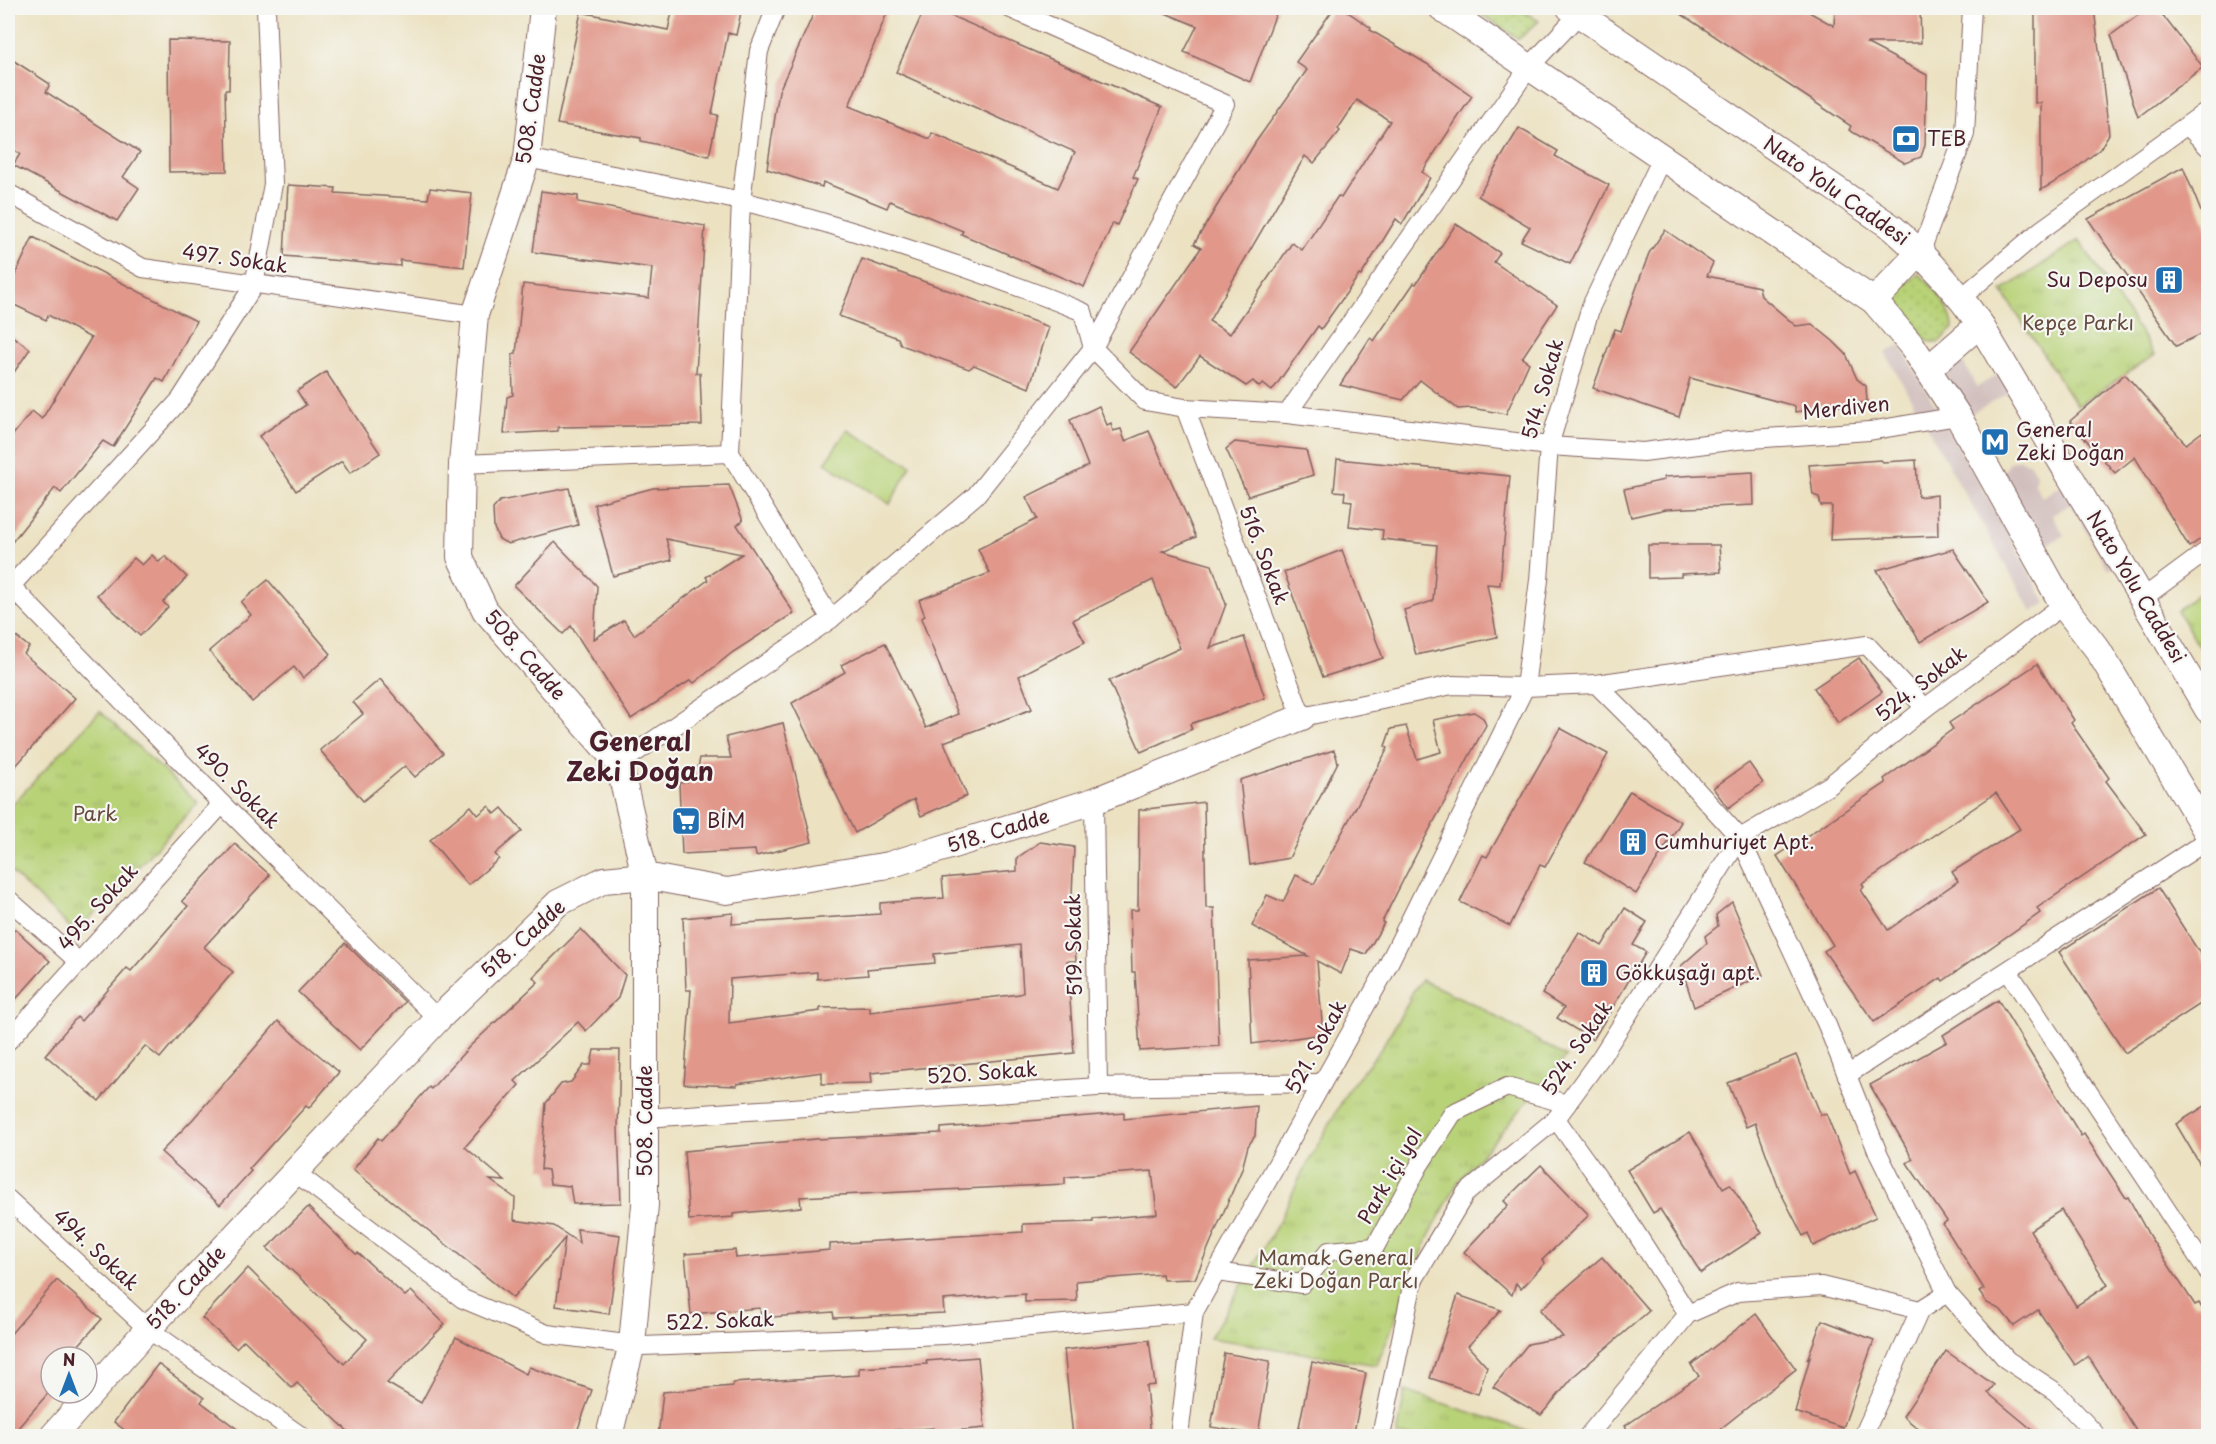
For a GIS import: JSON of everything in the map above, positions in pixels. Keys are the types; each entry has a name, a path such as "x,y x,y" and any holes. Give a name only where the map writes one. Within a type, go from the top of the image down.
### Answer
{"street":[{"path":"9,584 180,400 254,285 273,184 266,8"},
{"name":"508. Cadde","path":"543,8 527,158 475,315 462,464 460,557 485,610 619,764 645,876 645,1205 632,1344 609,1437"},
{"path":"776,8 759,51 741,202 730,453 831,618"},
{"path":"619,764 831,618 976,495 1093,348 1225,104 1009,8"},
{"path":"1442,8 1874,301 1928,369 1958,416 2063,605 2098,650 2208,834"},
{"path":"1874,301 1921,252 1965,134 1972,8"},
{"path":"1287,414 1530,66 1578,10"},
{"name":"Nato Yolu Caddesi","path":"1578,10 1893,228 1921,252 1980,324 2208,710"},
{"path":"1961,298 2041,230 2208,110"},
{"path":"2188,126 2208,147"},
{"name":"514. Sokak","path":"1525,687 1539,580 1549,446 1591,306 1663,156"},
{"path":"527,158 741,202 824,223 1038,294 1083,312 1093,348"},
{"name":"497. Sokak","path":"8,195 143,268 475,315"},
{"path":"1928,369 1980,324"},
{"name":"Merdiven","path":"1093,348 1145,400 1185,408 1287,414 1549,446 1643,452 1737,440 1869,431 1958,416"},
{"name":"516. Sokak","path":"1185,408 1302,717"},
{"path":"462,464 730,453"},
{"path":"2143,598 2208,550"},
{"name":"490. Sokak","path":"9,584 222,804 438,1019"},
{"name":"524. Sokak","path":"1381,1437 1413,1281 1465,1194 1556,1119 1601,1057 1740,838 1830,785 1925,708 2063,605"},
{"path":"1302,717 1452,685 1525,687 1596,684 1867,645 1925,708"},
{"path":"1596,684 1644,732 1740,838 1827,1025 1878,1153 1947,1293 2007,1359 2056,1392 2097,1437"},
{"name":"521. Sokak","path":"1179,1437 1194,1312 1384,973 1525,687"},
{"name":"518. Cadde","path":"53,1437 148,1329 438,1019 558,903 604,880 645,876 727,891 890,865 1094,801 1302,717"},
{"name":"519. Sokak","path":"1094,801 1098,1087"},
{"name":"495. Sokak","path":"8,1041 222,804"},
{"path":"1847,1075 2208,840"},
{"path":"8,899 79,962"},
{"path":"2008,970 2208,1272"},
{"name":"520. Sokak","path":"645,1119 1098,1087 1322,1083"},
{"name":"Park içi yol","path":"1217,1272 1302,1284 1329,1251 1375,1247 1420,1164 1453,1113 1507,1087 1567,1104"},
{"path":"1556,1119 1624,1214 1688,1314"},
{"name":"522. Sokak","path":"296,1173 463,1299 547,1334 632,1344 944,1335 1194,1312"},
{"name":"494. Sokak","path":"8,1199 148,1329 301,1437"},
{"path":"1588,1437 1688,1314 1738,1292 1821,1286 1920,1310"},
{"path":"1863,1437 1920,1310 1947,1293"}],"shaded area":[{"path":"1900,345 1937,409 1958,397 1944,372 1963,362 1977,387 1999,374 2122,561 2108,569 2071,504 2052,515 2064,535 2045,546 2033,525 2010,538 2046,603 2032,612 1885,353","holes":["2008,393 2062,485 2042,497 2035,485 2036,473 2030,464 2020,459 2010,462 2002,475 2021,507 2000,519 1947,427"]}],"green space":[{"path":"1471,8 1518,8 1539,21 1519,39"},
{"name":"Kepçe Parkı","path":"2079,240 2155,355 2077,406 2002,291"},
{"path":"1919,274 1941,298 1952,321 1953,328 1938,343 1927,341 1896,298 1897,291"},
{"path":"847,430 911,465 890,504 825,463"},
{"path":"2208,585 2208,660 2177,611"},
{"name":"Park","path":"100,711 198,803 76,933 8,869 8,809"},
{"name":"Mamak General Zeki Doğan Parkı","path":"1422,980 1478,1006 1566,1057 1458,1182 1428,1238 1377,1365 1210,1338 1279,1222 1300,1177 1350,1087 1380,1050 1410,1000 1408,998"},
{"path":"1405,1391 1534,1433 1532,1436 1397,1436"}],"building":[{"path":"673,8 742,8 736,35 728,33 712,114 718,115 709,156 641,141 641,138 557,124 581,12 668,30"},
{"path":"816,8 889,8 849,106 930,139 932,133 1058,188 1075,152 896,72 925,8 933,8 1162,107 1133,177 1138,179 1117,225 1113,223 1084,287 961,234 963,231 890,201 887,208 823,182 822,187 767,169 779,91"},
{"path":"1153,8 1278,8 1250,82 1184,52 1197,26"},
{"path":"1334,8 1342,8 1371,28 1370,30 1427,64 1472,96 1422,172 1430,178 1402,224 1396,219 1361,276 1359,275 1321,329 1318,326 1272,391 1263,384 1259,387 1253,381 1246,386 1200,356 1177,387 1129,352 1201,248 1194,244 1255,143 1307,70 1296,62","holes":["1357,100 1390,121 1341,198 1338,196 1302,250 1292,243 1230,334 1209,321 1305,156 1314,163 1340,131 1338,129"]},
{"path":"1672,8 1802,8 1834,26 1835,8 1920,8 1921,43 1866,43 1927,75 1925,145 1921,157 1905,163 1849,130 1851,126"},
{"path":"2035,8 2094,8 2109,134 2100,149 2069,174 2041,190 2041,103 2035,103"},
{"path":"2148,8 2157,8 2203,67 2138,117 2111,35"},
{"path":"168,40 230,41 229,90 225,90 227,171 169,172"},
{"path":"8,57 50,84 46,92 140,152 123,177 139,188 117,221 13,165 20,154 8,146"},
{"path":"1519,128 1558,151 1555,156 1609,185 1570,264 1521,241 1530,227 1478,196"},
{"name":"Su Deposu","path":"2183,167 2208,229 2208,331 2176,346 2088,219"},
{"path":"288,185 336,188 335,193 428,199 430,188 472,193 464,267 400,260 400,266 284,256"},
{"path":"541,191 578,196 578,202 705,226 696,373 700,373 702,425 558,427 558,431 504,434 507,397 513,395 512,354 516,354 523,284 649,298 652,268 533,252"},
{"path":"1456,224 1500,253 1494,262 1557,305 1522,358 1529,363 1506,414 1471,408 1458,409 1420,380 1403,400 1340,385 1370,338 1374,341"},
{"path":"1665,230 1713,263 1707,276 1759,287 1761,296 1796,326 1812,324 1833,341 1846,354 1857,379 1866,386 1867,402 1795,412 1795,406 1690,378 1679,417 1593,388 1615,329 1621,331 1649,253"},
{"path":"33,237 196,321 164,382 157,378 113,447 103,441 61,493 55,488 8,547 8,441 32,411 42,419 91,338 48,315 46,320 8,302 8,290"},
{"path":"862,259 1049,327 1029,388 974,365 969,369 901,345 898,338 839,316"},
{"path":"8,333 30,349 8,381"},
{"path":"326,372 380,453 350,473 342,461 296,491 259,436 306,405 297,391"},
{"path":"2125,374 2186,444 2202,432 2208,442 2208,534 2189,547 2135,457 2115,473 2070,421"},
{"path":"1099,406 1107,425 1111,423 1113,431 1121,429 1125,441 1149,431 1196,537 1162,551 1212,565 1226,604 1210,648 1244,637 1265,698 1190,724 1192,729 1141,752 1109,681 1180,648 1153,580 1073,620 1085,642 1019,676 1032,709 944,742 967,796 921,816 914,799 855,833 792,703 845,672 841,665 885,643 926,728 958,714 921,618 925,616 919,600 990,573 978,549 1037,519 1026,497 1088,466 1070,420"},
{"path":"1235,442 1306,450 1313,475 1248,496 1226,449"},
{"path":"1337,459 1510,476 1500,585 1487,584 1497,637 1416,655 1404,610 1433,601 1437,545 1382,539 1383,530 1349,526 1352,501 1344,500 1345,492 1334,491"},
{"path":"1881,460 1883,462 1916,460 1918,497 1937,495 1938,536 1830,540 1832,506 1821,506 1819,497 1813,495 1809,465"},
{"path":"1753,472 1754,505 1666,509 1631,517 1624,489 1664,480 1664,477"},
{"path":"729,485 743,521 737,525 794,613 733,652 694,683 691,680 631,719 571,626 563,634 514,586 555,542 597,586 594,639 624,620 634,635 708,580 706,577 742,554 666,539 672,560 613,576 594,504 653,488"},
{"path":"569,488 578,525 508,544 499,539 494,528 493,509 500,501"},
{"path":"1648,545 1719,545 1721,572 1648,578"},
{"path":"1953,549 1988,602 1920,642 1877,570"},
{"path":"1342,550 1383,658 1323,677 1284,572"},
{"path":"152,555 159,562 165,556 187,577 163,602 168,607 140,636 97,595 134,558 142,565"},
{"path":"268,580 331,654 303,678 294,667 252,702 209,651 251,615 241,602"},
{"path":"8,630 29,647 24,654 75,698 8,775"},
{"path":"1859,658 1882,692 1838,723 1814,688"},
{"path":"2037,664 2074,720 2071,723 2109,778 2106,781 2146,834 2037,908 2040,913 1943,981 1941,978 1874,1022 1824,951 1833,945 1777,856 1886,783 1884,779 1953,729 1949,723","holes":["1996,793 2020,829 1952,872 1958,881 1888,930 1861,890 1864,887 1862,884"]},
{"path":"380,679 443,753 415,777 405,766 363,801 320,750 363,714 353,702"},
{"path":"1474,712 1483,718 1486,725 1366,954 1351,949 1341,974 1317,961 1323,1034 1252,1044 1248,960 1308,956 1252,926 1267,895 1283,902 1296,875 1314,884 1388,748 1385,746 1391,729 1406,726 1417,759 1441,752 1433,720"},
{"path":"783,723 812,842 756,856 755,850 682,854 679,783 687,782 687,767 698,768 700,758 731,758 726,737"},
{"path":"1560,728 1608,754 1545,867 1540,865 1510,926 1460,902 1483,855 1487,857"},
{"path":"1334,750 1338,762 1289,858 1250,865 1240,780"},
{"path":"1749,763 1763,783 1728,808 1713,788"},
{"name":"Cumhuriyet Apt.","path":"1630,791 1681,822 1636,894 1585,862"},
{"path":"1204,802 1206,908 1214,908 1219,1046 1140,1051 1135,972 1132,972 1130,910 1138,910 1139,810"},
{"path":"471,806 478,815 489,806 495,814 502,808 522,831 495,854 499,859 468,885 430,840"},
{"path":"1040,842 1074,847 1072,895 1076,961 1067,961 1074,1053 871,1073 872,1083 822,1084 822,1072 737,1084 737,1086 684,1084 691,990 686,990 683,918 733,913 732,924 880,914 880,903 944,898 942,878 1017,871 1017,858","holes":["1020,945 1023,992 870,1012 870,1007 820,1008 820,1011 729,1023 730,979 817,972 817,979 868,975 867,969 935,963 934,954"]},
{"path":"235,844 270,875 204,947 233,972 160,1058 145,1046 99,1101 45,1055 77,1017 81,1021 127,968 131,971 188,906 182,901"},
{"path":"2158,888 2208,966 2208,999 2125,1053 2059,952"},
{"path":"1732,902 1763,975 1694,1007 1681,966 1707,943 1705,936 1718,926 1716,915"},
{"name":"Gökkuşağı apt.","path":"1625,908 1647,922 1633,945 1646,952 1593,1040 1557,1018 1564,1008 1542,994 1579,932 1602,946"},
{"path":"15,929 50,961 8,1008 8,938"},
{"path":"581,929 625,975 618,998 586,1031 578,1022 515,1081 519,1085 465,1147 505,1181 490,1180 515,1198 514,1220 554,1226 579,1243 577,1229 620,1235 609,1314 556,1306 565,1238 513,1298 353,1170 378,1138 381,1141 429,1087 431,1089 469,1047 538,982 533,977"},
{"path":"345,943 405,1002 360,1050 298,992"},
{"path":"1998,1000 2081,1136 2084,1134 2126,1198 2128,1197 2150,1237 2195,1305 2199,1303 2208,1318 2208,1437 2140,1437 2088,1356 2075,1365 2038,1310 2014,1326 2001,1310 1987,1303 1979,1292 1984,1289 1943,1224 1947,1221 1907,1163 1913,1159 1870,1085 1947,1042 1943,1035","holes":["2061,1210 2108,1285 2076,1306 2030,1230"]},
{"path":"278,1021 339,1072 309,1108 306,1106 249,1169 251,1171 220,1205 161,1152 193,1119"},
{"path":"594,1050 620,1050 618,1129 621,1203 573,1204 570,1186 550,1184 548,1170 541,1169 546,1103 561,1084 571,1082 584,1065 591,1065"},
{"path":"1796,1055 1821,1115 1826,1113 1850,1174 1855,1171 1876,1217 1813,1246 1808,1233 1803,1236 1779,1189 1755,1123 1746,1127 1728,1083"},
{"path":"2208,1104 2208,1178 2176,1124"},
{"path":"1257,1106 1255,1136 1248,1146 1242,1169 1195,1279 1163,1280 1162,1274 1076,1281 1077,1301 1025,1302 1025,1294 943,1300 944,1313 834,1318 833,1312 761,1318 760,1308 691,1314 685,1254 735,1250 736,1258 830,1250 830,1244 1023,1232 1023,1224 1093,1222 1093,1219 1157,1214 1152,1171 1065,1177 1065,1184 800,1197 801,1207 733,1214 733,1217 689,1220 684,1151 816,1139 941,1133 941,1128 1124,1113 1124,1119"},
{"path":"1690,1132 1723,1188 1730,1184 1762,1233 1701,1273 1660,1209 1653,1213 1627,1170"},
{"path":"1541,1165 1589,1215 1542,1260 1545,1263 1521,1289 1516,1283 1512,1295 1464,1252 1508,1205 1504,1201"},
{"path":"308,1207 356,1254 358,1253 405,1296 411,1291 445,1324 387,1383 421,1403 456,1337 526,1374 529,1367 592,1390 575,1437 354,1437 297,1383 292,1388 244,1340 236,1348 202,1318 248,1268 344,1364 367,1339 267,1248"},
{"path":"1602,1257 1649,1311 1575,1375 1541,1415 1493,1387 1528,1344 1563,1337 1540,1310"},
{"path":"57,1280 102,1319 79,1345 39,1345 39,1404 10,1437 8,1437 8,1337"},
{"path":"1458,1295 1501,1310 1468,1346 1487,1367 1478,1394 1430,1378"},
{"path":"1756,1314 1796,1369 1710,1437 1632,1437 1625,1426 1699,1376 1691,1365"},
{"path":"1822,1320 1874,1340 1843,1428 1795,1412 1810,1357 1807,1360"},
{"path":"1149,1340 1155,1385 1146,1386 1151,1437 1073,1437 1064,1350"},
{"path":"1946,1351 1994,1385 1988,1393 2041,1437 1928,1437 1903,1416"},
{"path":"1224,1353 1270,1361 1258,1435 1211,1427"},
{"path":"978,1357 985,1428 933,1433 933,1428 846,1433 846,1435 829,1437 658,1437 663,1392 733,1386 733,1383 859,1375 859,1368 927,1364 926,1361"},
{"path":"1312,1362 1366,1373 1353,1437 1297,1437"},
{"path":"158,1364 204,1398 201,1402 248,1437 134,1437 114,1422"}],"place":[{"name":"TEB","path":"1906,139"},
{"name":"Su Deposu","path":"2169,280"},
{"name":"General Zeki Doğan","path":"1995,442"},
{"name":"BİM","path":"686,821"},
{"name":"Cumhuriyet Apt.","path":"1633,842"},
{"name":"Gökkuşağı apt.","path":"1594,973"}],"district":[{"name":"General Zeki Doğan","path":"640,757"}]}
